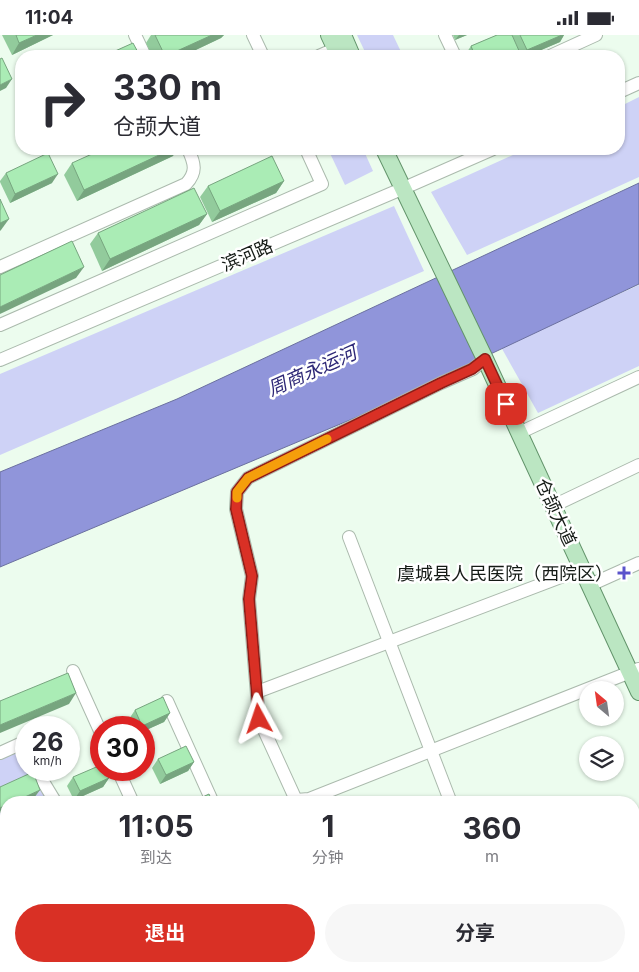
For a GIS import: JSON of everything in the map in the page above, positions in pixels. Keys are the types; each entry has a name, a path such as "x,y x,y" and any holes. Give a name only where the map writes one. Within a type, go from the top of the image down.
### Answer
{"main road":[{"path":"388,155 407,187"},
{"path":"396,155 407,187"},
{"name":"仓颉大道","path":"407,187 593,584 636,671 639,692"},
{"name":"仓颉大道","path":"556,504 582,569 593,584"}],"street":[{"path":"136,35 142,50"},
{"path":"253,35 260,50"},
{"path":"445,35 452,50"},
{"path":"563,50 596,35"},
{"path":"625,89 639,83"},
{"path":"0,267 186,185 192,177 194,167 191,155"},
{"path":"0,325 322,184 309,155"},
{"name":"滨河路","path":"0,360 479,155"},
{"path":"295,796 259,719 249,599 252,576 236,509 237,492 248,478 472,369 488,358"},
{"path":"522,432 639,377"},
{"path":"556,504 639,465"},
{"path":"349,537 448,796"},
{"path":"593,584 639,563"},
{"path":"257,692 582,569"},
{"path":"73,671 93,716"},
{"path":"317,796 636,671"},
{"path":"167,701 210,796"},
{"path":"0,753 15,746"},
{"path":"43,781 52,796"},
{"path":"123,781 130,796"}],"shaded area":[{"path":"357,35 393,35 400,50 364,50"},
{"path":"639,97 639,177 467,255 431,192 513,155 625,155 625,104"},
{"path":"331,155 366,155 373,171 345,185"},
{"path":"394,206 424,271 0,455 0,374"},
{"path":"639,285 639,366 538,413 501,347"},
{"path":"15,750 15,781 38,781 48,796 0,796 0,757"}],"water":[{"name":"周商永运河","path":"639,183 639,284 357,417 0,567 0,472 177,399"}],"building":[{"path":"16,35 37,35 19,43"},
{"path":"155,35 212,35 179,50 162,50"},
{"path":"497,35 512,35 519,50 473,50 471,46"},
{"path":"520,35 562,35 527,50"},
{"path":"133,43 137,50 117,50"},
{"path":"2,58 12,79 0,85 0,59"},
{"path":"44,155 49,155 58,174 15,194 6,173"},
{"path":"90,155 159,155 84,190 72,163"},
{"path":"272,156 284,181 220,211 208,186"},
{"path":"194,188 207,214 110,259 98,233"},
{"path":"0,199 9,219 0,223"},
{"path":"72,241 84,267 0,307 0,275"},
{"path":"68,673 76,693 21,716 15,716 15,719 0,725 0,701"},
{"path":"163,697 170,713 155,720 155,716 138,716 135,710"},
{"path":"186,746 194,762 166,775 158,759"},
{"path":"90,770 90,781 102,781 80,791 75,781 80,781 80,774"},
{"path":"15,780 36,781 40,790 27,796 0,796 0,787"}],"slow traffic":[{"path":"237,498 237,492 248,478 327,439"}],"place":[{"name":"虞城县人民医院（西院区）","path":"624,573"}],"route":[{"path":"259,719 249,599 252,576 236,509 237,492 248,478 472,369 485,359 506,404"}]}
